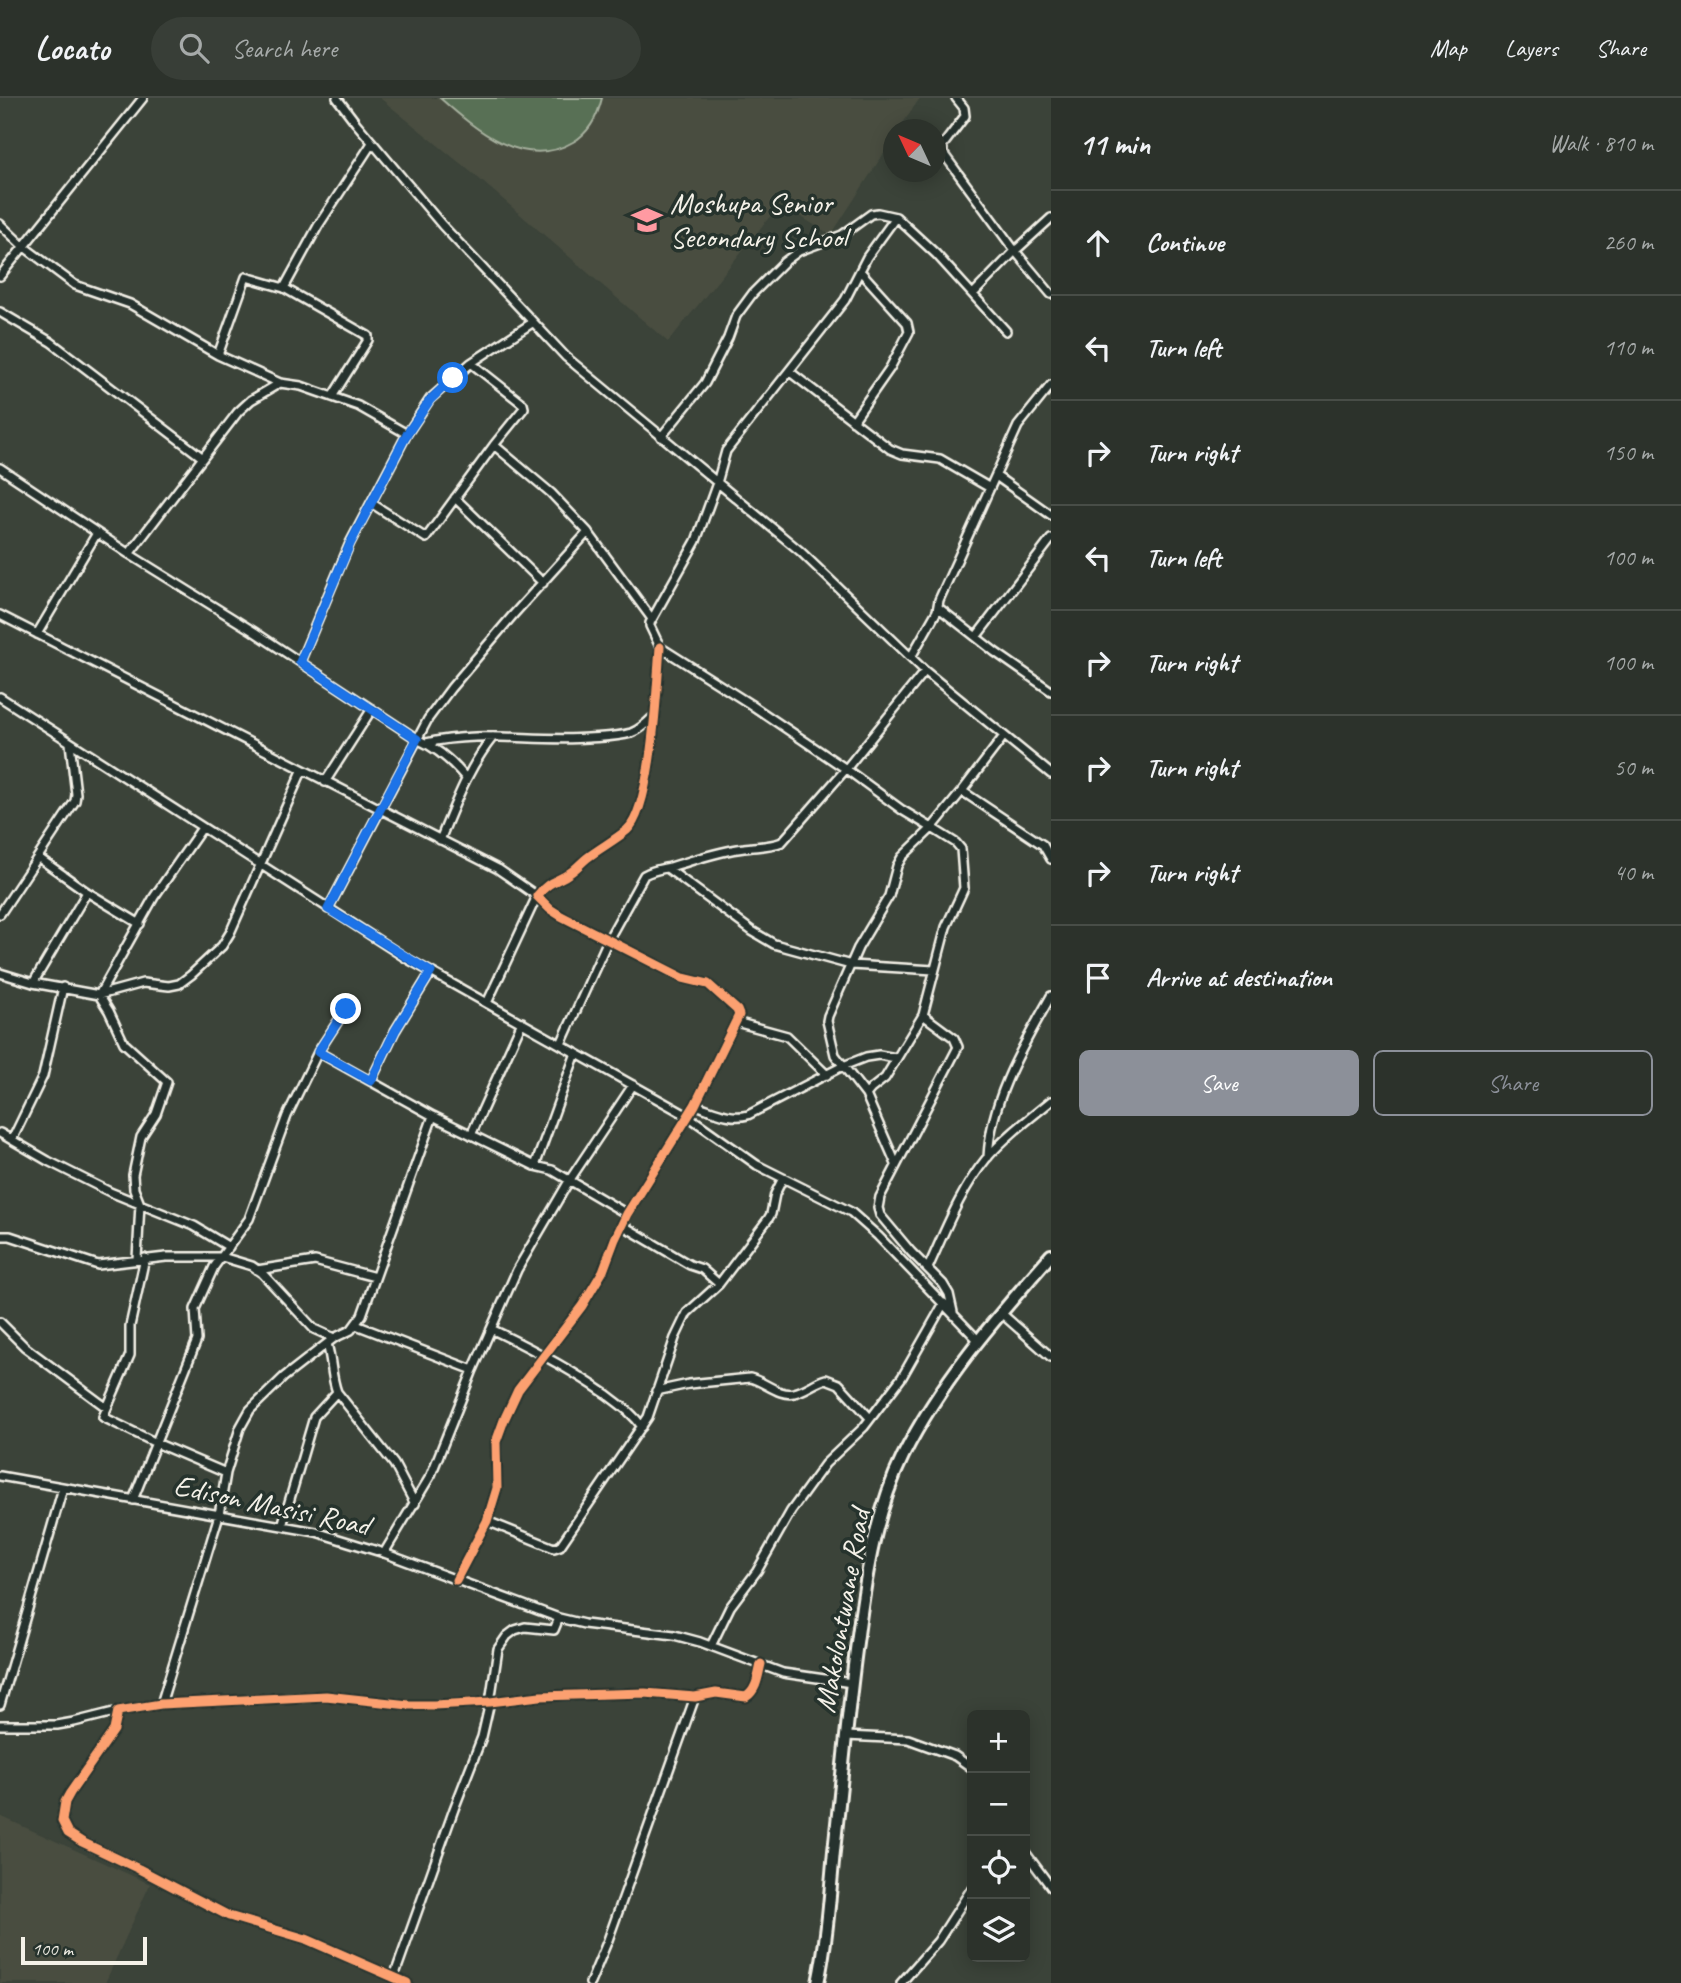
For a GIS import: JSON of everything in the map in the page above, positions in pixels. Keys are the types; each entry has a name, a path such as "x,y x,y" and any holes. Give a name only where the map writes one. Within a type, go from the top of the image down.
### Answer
{"main road":[{"name":"Makolontwane Road","path":"818,1983 828,1917 863,1602 871,1555 888,1494 902,1457 924,1418 978,1340 1051,1255"}],"street":[{"path":"0,276 143,98"},
{"path":"337,98 442,225 532,323 573,363 800,551 925,671 1051,774"},
{"path":"956,98 964,108 965,116 943,145 943,153 1015,251 1051,294"},
{"path":"284,288 318,226 372,143"},
{"path":"661,437 705,383 736,316 754,293 784,262 799,251 848,232 872,214 896,217 936,254 1006,331"},
{"path":"487,1003 537,896 551,882 571,872 630,827 635,819 646,789 660,647 650,626 652,620 696,541 726,451 845,300 867,257 896,217"},
{"path":"973,295 1051,218"},
{"path":"0,224 23,246 75,285 146,311 218,355 280,383 301,386 358,406 407,434"},
{"path":"853,422 890,369 909,332 907,323 861,272"},
{"path":"218,355 246,277 284,288 368,337 332,397"},
{"path":"0,312 51,342 203,458"},
{"path":"300,662 350,544 407,434 430,400 440,388 471,363 532,323"},
{"path":"371,503 426,538 524,408 523,404 471,363"},
{"path":"790,372 890,449 902,454 940,459 990,488"},
{"path":"129,554 238,412 251,400 280,383"},
{"path":"911,657 939,608 939,600 1018,426 1051,385"},
{"path":"494,445 551,493 588,532 652,620"},
{"path":"0,468 129,554 426,743 455,764 466,778"},
{"path":"996,476 1051,515"},
{"path":"455,498 543,583"},
{"path":"328,909 428,719 451,688 588,532"},
{"path":"37,634 97,533"},
{"path":"976,637 1051,539"},
{"path":"939,608 1051,691"},
{"path":"0,615 498,869 537,896 555,913 683,978 712,987 739,1013 695,1105 627,1214 603,1271 582,1306 518,1390 496,1442 497,1488 486,1521 456,1580"},
{"path":"660,647 750,704 902,810 956,843 961,849 964,888 946,928 923,1015 886,1078 866,1095"},
{"path":"561,1044 608,940 640,880 652,870 714,853 746,847 772,846 782,842 846,769 925,671"},
{"path":"0,710 4,699 328,909 431,972 688,1116 757,1165 858,1217 978,1340"},
{"path":"325,782 372,709"},
{"path":"426,743 445,738 475,736 563,740 630,734 653,717"},
{"path":"896,1164 866,1095 835,1055 828,1016 858,948 889,896 902,857 932,828 1004,736"},
{"path":"440,839 466,778 493,737"},
{"path":"0,914 75,801 71,743"},
{"path":"0,973 33,984 99,995 143,983 169,986 179,984 222,946 230,933 302,771"},
{"path":"962,791 1043,845 1051,859"},
{"path":"99,995 154,897 202,828"},
{"path":"39,858 140,924"},
{"path":"667,867 774,944 851,965 934,970"},
{"path":"33,984 87,891"},
{"path":"371,1081 395,1031 431,972"},
{"path":"12,1140 43,1076 63,987"},
{"path":"99,995 124,1043 167,1082 156,1114 141,1136 133,1175 134,1189 140,1204 141,1259 131,1326 130,1355 103,1414 105,1420 226,1473"},
{"path":"988,1157 989,1134 1009,1075 1051,996"},
{"path":"133,1500 197,1340 195,1309 214,1268 249,1219 287,1116 318,1052 346,1009"},
{"path":"923,1015 954,1038 958,1048 896,1164 880,1197 878,1208 880,1215 943,1284 949,1294 953,1312"},
{"path":"471,1135 522,1022"},
{"path":"736,1022 787,1036 827,1075"},
{"path":"318,1052 433,1116 535,1166 552,1170 627,1214"},
{"path":"535,1166 576,1053"},
{"path":"695,1105 740,1117 866,1056 896,1058"},
{"path":"384,1553 431,1475 472,1370 517,1270 569,1181 633,1085"},
{"path":"928,1268 956,1205 988,1157 1014,1131 1051,1101"},
{"path":"161,1704 219,1515 226,1473 240,1428 250,1410 284,1377 334,1338 356,1325 362,1315 433,1116"},
{"path":"0,1133 98,1186 194,1226 229,1247"},
{"path":"486,1521 554,1548 560,1546 648,1417 675,1338 687,1313 719,1284 771,1214 775,1194 783,1178"},
{"path":"622,1225 690,1265 702,1269 719,1284"},
{"path":"0,1236 10,1236 99,1265 141,1259 222,1257 257,1270 308,1324 334,1338"},
{"path":"257,1270 315,1261 375,1277"},
{"path":"710,1646 726,1614 757,1571 791,1511 825,1464 856,1436 902,1377 944,1303"},
{"path":"1001,1313 1051,1357"},
{"path":"0,1322 25,1347 107,1408"},
{"path":"356,1325 472,1370"},
{"path":"491,1329 545,1355 590,1383 632,1414 642,1427"},
{"path":"327,1345 337,1392 394,1464 415,1504"},
{"path":"656,1391 689,1384 750,1378 789,1394 827,1379 839,1384 870,1418"},
{"path":"282,1526 314,1417 337,1392"},
{"name":"Edison Masisi Road","path":"0,1476 316,1532 384,1553 559,1618 674,1636 783,1672 852,1683"},
{"path":"0,1705 63,1488"},
{"path":"394,1977 482,1737 498,1649 506,1636 515,1630 525,1627 554,1630 559,1618"},
{"path":"0,1725 57,1725 118,1710 161,1704 326,1696 409,1705 457,1705 540,1696 645,1693 695,1698 716,1693 746,1697 755,1687 761,1664"},
{"path":"590,1983 695,1698"},
{"path":"118,1710 114,1730 65,1802 62,1821 68,1833 229,1916 306,1939 407,1983"},
{"path":"846,1736 908,1739 955,1756 967,1764"},
{"path":"1030,1859 1051,1887"},
{"path":"905,1982 938,1941 967,1896"}],"shaded area":[{"name":"Moshupa Senior Secondary School","path":"380,98 920,98 906,119 883,119 883,154 831,235 780,204 668,342 476,176"},
{"path":"0,1816 150,1884 105,1983 0,1983"}],"green space":[{"path":"440,98 602,98 592,123 584,134 555,150 537,152 519,149 485,134"}],"cycle path":[{"path":"456,1580 487,1521 497,1488 496,1442 518,1390 582,1306 603,1271 627,1214 695,1105 739,1015 737,1010 708,984 683,978 561,916 537,896 627,830 635,817 648,772 660,647"},
{"path":"407,1983 306,1939 229,1916 68,1833 62,1821 65,1802 114,1730 118,1711 161,1704 326,1696 409,1705 490,1702 540,1696 645,1693 695,1697 716,1693 746,1697 755,1687 761,1664"}],"place":[{"name":"Moshupa Senior Secondary School","path":"647,220"}],"route":[{"path":"346,1009 318,1052 371,1081 395,1031 431,972 328,909 417,739 300,662 350,544 407,434 430,400 453,378"}]}
